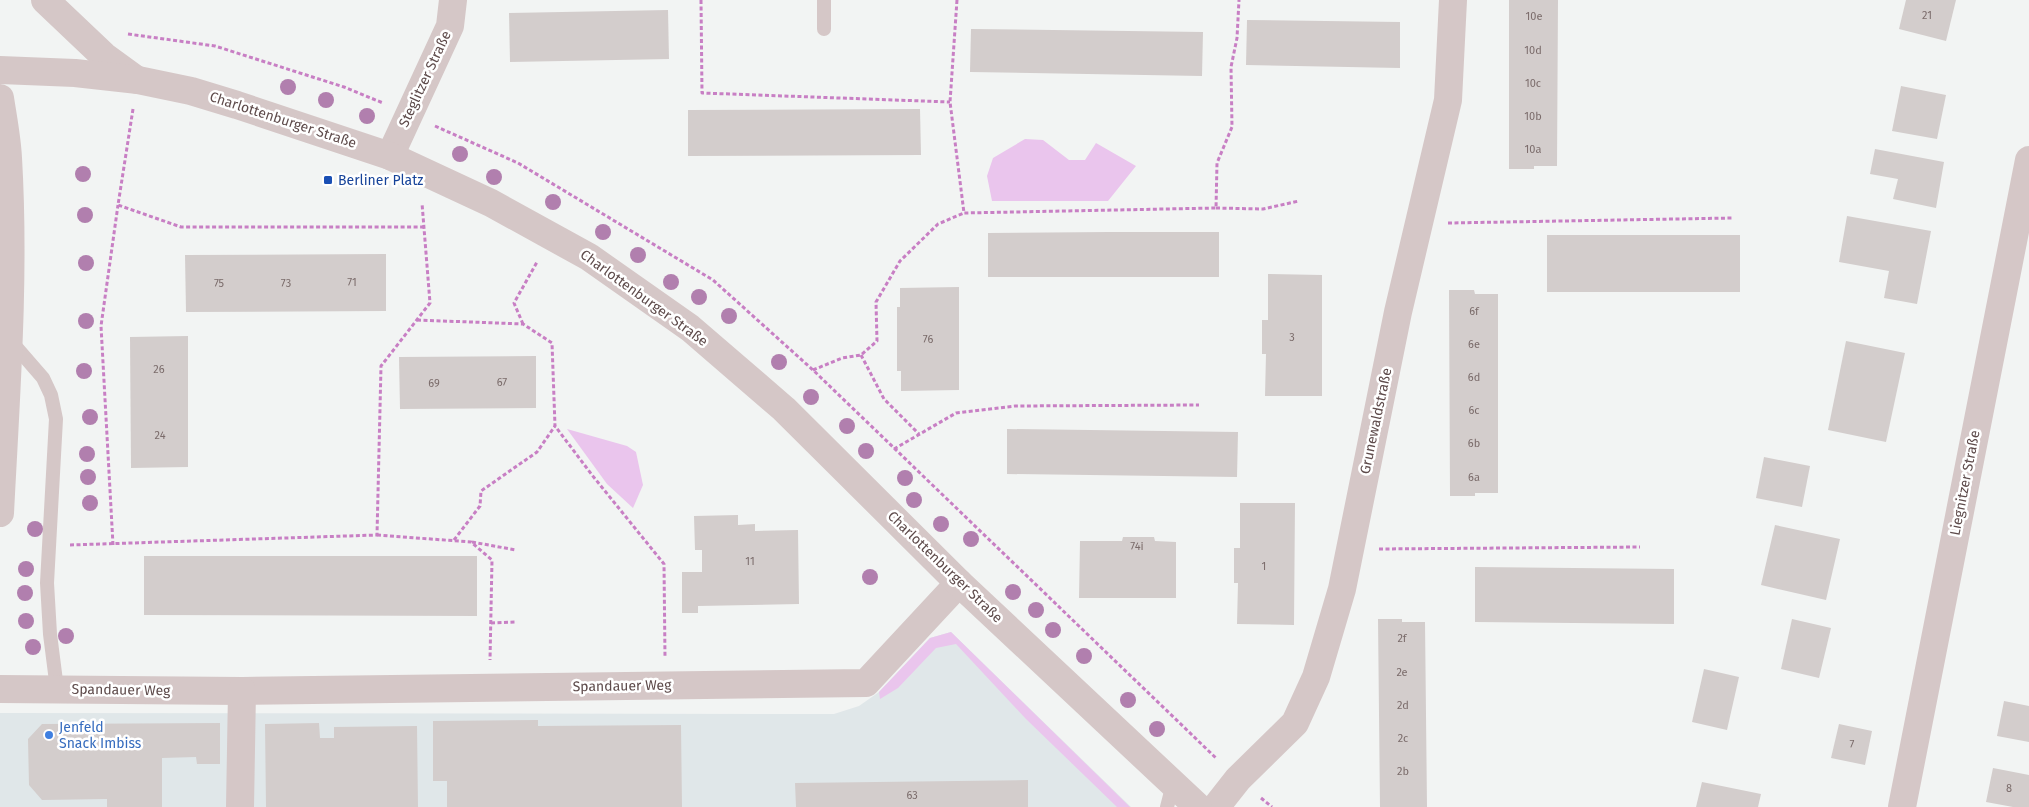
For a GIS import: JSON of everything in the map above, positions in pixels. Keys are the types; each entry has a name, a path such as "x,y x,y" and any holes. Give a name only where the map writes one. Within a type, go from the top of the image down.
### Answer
{"street":[{"path":"45,0 104,56 138,80"},
{"name":"Steglitzer Straße","path":"390,156 450,26 453,0"},
{"name":"Grunewaldstraße","path":"1216,807 1238,779 1295,723 1316,677 1342,588 1418,223 1448,100 1453,0"},
{"name":"Charlottenburger Straße","path":"0,70 75,73 138,80 191,91 237,105 390,156 491,203 589,257 690,328 784,409 1170,795 1198,807"},
{"path":"0,98 8,156 9,192 8,338 0,513"},
{"name":"Liegnitzer Straße","path":"1902,807 2029,160"},
{"name":"Spandauer Weg","path":"0,689 242,691 866,683 960,583"},
{"path":"240,807 242,691"}],"lane":[{"path":"824,0 824,29"},
{"path":"8,338 43,378 56,418 47,583 57,689"}],"path":[{"path":"701,0 702,93 950,102"},
{"path":"957,0 950,102 964,213"},
{"path":"1216,208 1217,163 1232,127 1231,67 1237,38 1239,0"},
{"path":"113,545 101,326 138,80"},
{"path":"377,535 381,366 430,303 420,170"},
{"path":"813,370 842,358 861,355 877,341 876,302 900,261 938,224 964,213 1216,208 1263,209 1299,202"},
{"path":"118,205 181,227 424,227"},
{"path":"1418,223 1733,218"},
{"path":"523,324 514,303 552,236"},
{"path":"417,320 523,324 552,343 556,426 592,475 664,564 665,686"},
{"path":"861,355 884,399 919,434"},
{"path":"894,449 956,413 1015,406 1199,405"},
{"path":"453,540 480,506 481,491 537,452 556,426"},
{"path":"50,546 377,535 453,540 516,550"},
{"path":"471,542 492,560 490,688"},
{"path":"1350,550 1640,547"},
{"path":"491,623 517,622"}],"shaded area":[{"path":"1025,139 1043,140 1069,160 1085,160 1096,143 1136,166 1108,201 992,201 987,176 993,158"},
{"path":"567,429 627,446 636,452 643,485 633,508 607,484"},
{"path":"951,632 1131,807 0,807 0,713 834,714 859,706 879,692 930,638"},
{"path":"951,632 1130,807 1117,807 1026,719 956,644 936,648 898,688 880,699 879,692 930,638"}],"building":[{"path":"1509,0 1558,0 1557,166 1534,166 1534,169 1509,169"},
{"path":"1906,0 1956,0 1946,41 1899,29"},
{"path":"668,10 669,59 510,62 509,13"},
{"path":"1247,20 1400,22 1400,68 1246,65"},
{"path":"971,29 1203,32 1202,76 970,72"},
{"path":"1901,86 1946,95 1937,139 1892,131"},
{"path":"920,109 921,155 688,156 688,110"},
{"path":"1875,149 1944,162 1936,208 1893,199 1898,179 1870,174"},
{"path":"1847,216 1931,231 1917,304 1884,298 1889,271 1839,262"},
{"path":"1219,232 1219,277 988,277 988,233"},
{"path":"1547,235 1740,235 1740,292 1547,292"},
{"path":"386,254 386,311 186,312 185,255"},
{"path":"1268,274 1322,275 1322,396 1265,396 1266,354 1262,354 1262,320 1268,320"},
{"path":"959,287 959,390 901,391 901,371 897,371 897,307 900,307 900,288"},
{"path":"1449,290 1474,290 1475,294 1498,294 1498,493 1475,493 1475,496 1450,496"},
{"path":"188,336 188,467 131,468 130,337"},
{"path":"1846,341 1905,353 1886,442 1828,430"},
{"path":"536,356 536,408 400,409 399,357"},
{"path":"1007,429 1238,432 1237,477 1007,474"},
{"path":"1764,457 1810,466 1802,507 1756,498"},
{"path":"1240,503 1295,503 1294,625 1237,624 1238,583 1234,583 1234,548 1240,548"},
{"path":"738,515 738,525 755,524 755,531 798,530 799,604 698,606 698,613 682,613 682,572 702,572 702,550 695,550 694,516"},
{"path":"1775,525 1840,539 1826,600 1761,585"},
{"path":"1123,537 1154,537 1155,541 1176,542 1176,598 1079,598 1080,541 1122,541"},
{"path":"144,556 477,556 477,616 144,615"},
{"path":"1475,567 1674,569 1674,624 1475,622"},
{"path":"1378,619 1402,619 1402,622 1425,622 1427,807 1380,807"},
{"path":"1792,619 1831,628 1819,678 1781,669"},
{"path":"1704,669 1739,677 1727,730 1692,722"},
{"path":"2004,701 2029,706 2029,742 1997,736"},
{"path":"538,720 538,726 681,725 682,807 447,807 447,781 433,781 433,721"},
{"path":"220,723 220,764 197,764 196,757 162,758 162,807 107,807 107,799 42,800 29,785 28,739 42,724"},
{"path":"319,723 320,738 334,738 334,727 417,726 418,807 266,807 265,724"},
{"path":"1839,724 1872,731 1865,765 1831,758"},
{"path":"1993,768 2029,775 2029,807 2013,807 1986,802"},
{"path":"1028,780 1028,807 796,807 795,783"},
{"path":"1702,782 1761,794 1758,807 1696,807"}],"place":[{"name":"Berliner Platz","path":"328,180"},
{"name":"Jenfeld Snack Imbiss","path":"49,735"}]}
